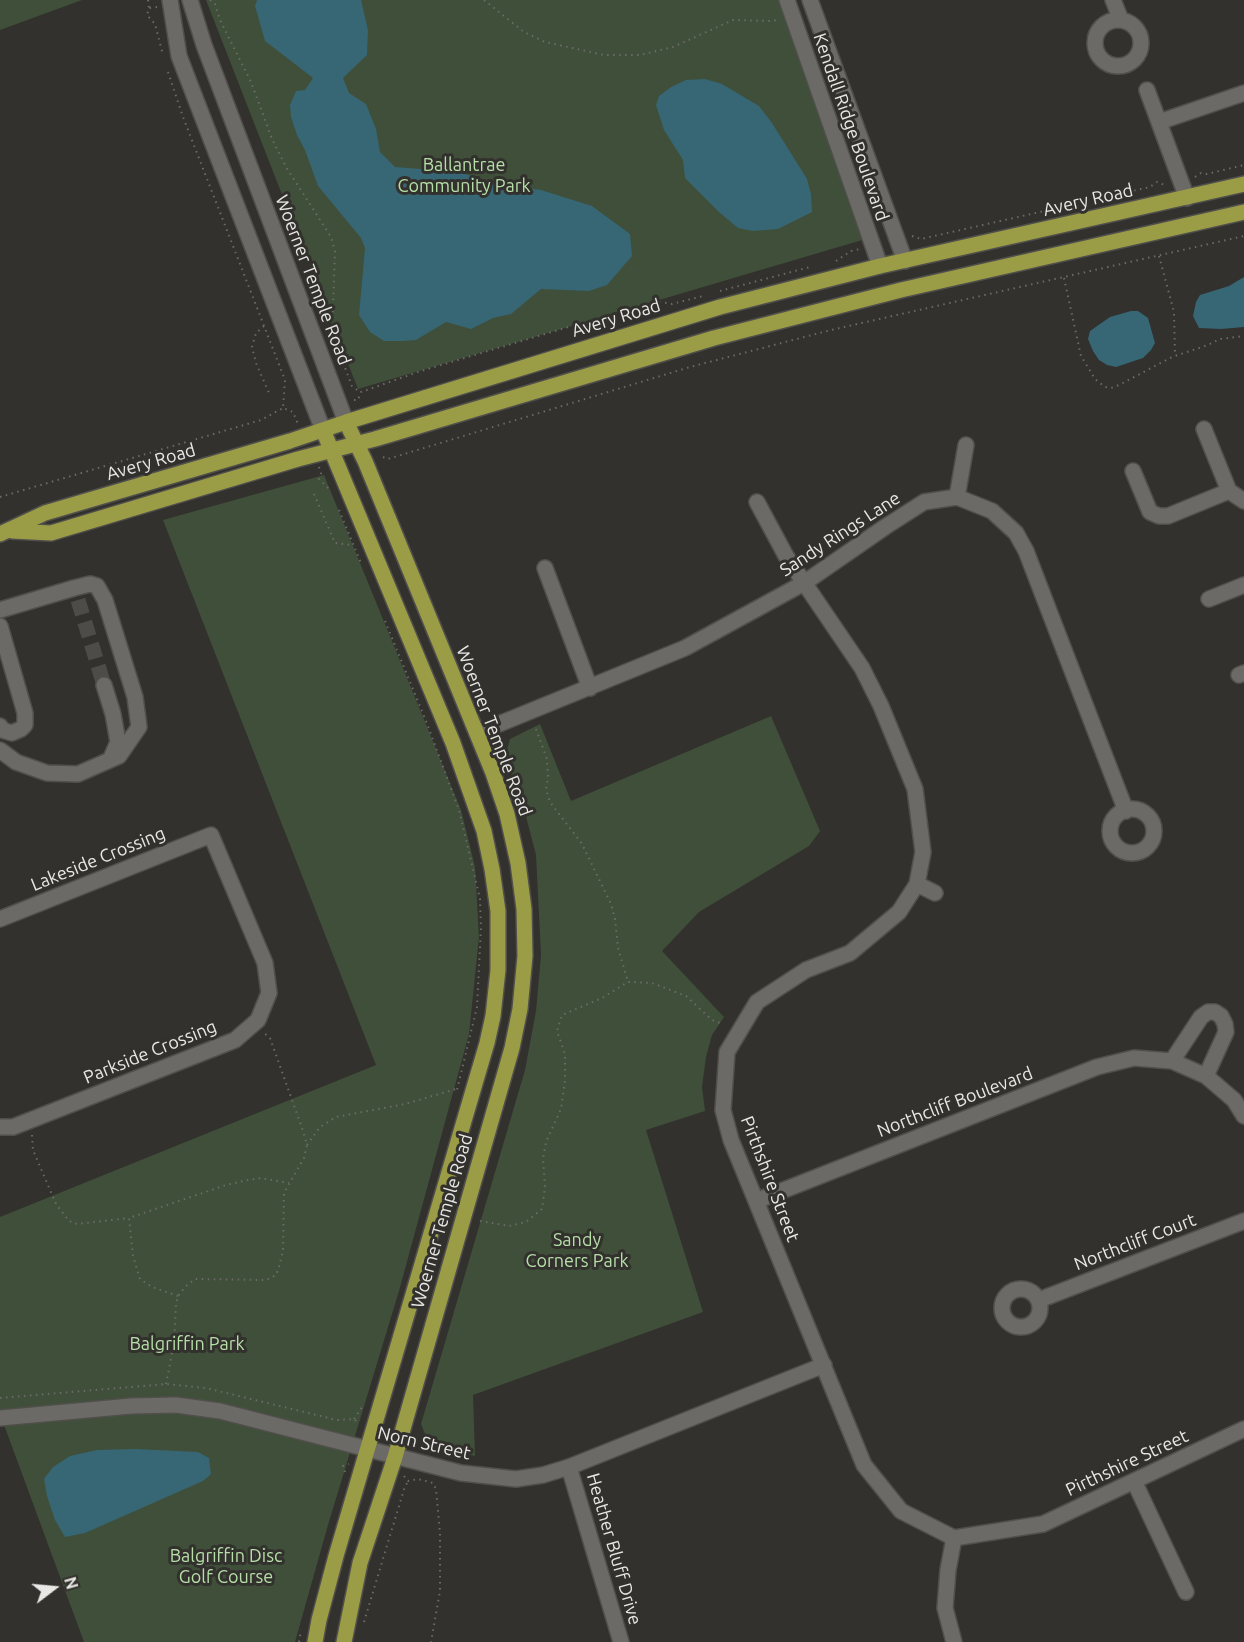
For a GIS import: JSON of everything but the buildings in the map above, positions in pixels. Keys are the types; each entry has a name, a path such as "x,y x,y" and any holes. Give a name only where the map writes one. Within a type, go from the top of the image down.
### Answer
{"main road":[{"name":"Avery Road","path":"5,532 45,513 304,436 720,307 880,266 1244,184"},
{"name":"Avery Road","path":"5,532 51,533 714,338 814,311 1244,212"},
{"name":"Woerner Temple Road","path":"344,1642 360,1563 395,1457 512,1048 520,1009 525,956 524,909 518,862 507,814 477,733 346,422"},
{"name":"Woerner Temple Road","path":"315,1642 356,1466 369,1450 487,1043 493,1016 498,970 498,911 492,869 484,831 468,780 322,430"}],"street":[{"name":"Woerner Temple Road","path":"189,0 219,87 346,422"},
{"name":"Kendall Ridge Boulevard","path":"810,0 905,261"},
{"path":"1113,0 1121,20"},
{"name":"Woerner Temple Road","path":"170,3 179,56 322,430"},
{"name":"Kendall Ridge Boulevard","path":"789,7 880,266"},
{"path":"1147,90 1187,198"},
{"path":"1160,123 1244,93"},
{"path":"829,122 851,113"},
{"path":"1204,429 1229,491 1244,501"},
{"path":"966,445 957,497 992,511 1016,533 1021,542 1126,811"},
{"path":"1133,471 1150,512 1159,516 1168,516 1229,491"},
{"name":"Sandy Rings Lane","path":"477,733 685,648 804,583 885,526 924,502 957,497"},
{"name":"Pirthshire Street","path":"757,502 786,556 862,668 881,706 915,789 923,852 918,884 899,912 850,953 806,970 757,1002 727,1052 723,1110 731,1140 864,1465 901,1511 954,1538 1042,1524 1244,1429"},
{"path":"545,568 590,688"},
{"path":"0,610 76,594 90,584 97,586 105,600 135,697 139,727 119,756 78,774 47,774 16,762 0,750"},
{"path":"1209,599 1244,585"},
{"path":"0,626 25,713 25,725 21,729 12,733 3,730 0,726"},
{"path":"104,685 113,714 118,742 109,760"},
{"name":"Lakeside Crossing","path":"0,920 211,835"},
{"name":"Parkside Crossing","path":"0,1127 13,1127 235,1040 258,1020 269,993 265,963 211,835"},
{"path":"918,884 935,893"},
{"path":"1172,1061 1201,1017 1208,1012 1215,1012 1221,1016 1226,1032 1206,1076"},
{"name":"Northcliff Boulevard","path":"756,1201 1097,1067 1134,1058 1172,1061 1206,1076 1234,1100 1244,1116"},
{"name":"Northcliff Court","path":"1039,1300 1244,1221"},
{"name":"Norn Street","path":"0,1418 131,1406 176,1405 220,1411 461,1473 516,1479 543,1475 569,1467 824,1365"},
{"name":"Heather Bluff Drive","path":"569,1467 621,1642"},
{"path":"1134,1481 1186,1592"},
{"path":"954,1538 948,1570 945,1608 954,1642"}],"path":[{"path":"148,0 147,15 153,20 163,57"},
{"path":"210,0 215,4 220,20 251,82 272,139 331,237 335,251 332,334 352,386 361,392"},
{"path":"484,0 524,32 545,42 604,55 640,55 673,47 733,20 772,21 789,7"},
{"path":"149,8 170,3"},
{"path":"166,66 183,117 285,380 283,408"},
{"path":"383,457 388,459 690,367 831,330 1244,236"},
{"path":"1160,256 1174,312 1175,356"},
{"path":"1063,277 1081,356 1095,380 1105,387 1111,388 1119,385 1175,356 1220,339 1244,336"},
{"path":"264,326 256,333 252,347 269,393"},
{"path":"283,408 293,412 304,436"},
{"path":"0,497 261,420 283,408"},
{"path":"313,455 321,473 319,479 332,492"},
{"path":"314,494 335,543 352,545"},
{"path":"336,503 361,563"},
{"path":"383,615 459,810 480,899 482,928 477,1007 456,1095"},
{"path":"536,729 547,759 546,789 550,802 582,844 610,904 615,919 618,948 628,982"},
{"path":"480,1221 509,1226 526,1222 542,1209 545,1187 543,1159 546,1142 561,1109 565,1080 565,1054 557,1031 562,1015 602,998 628,982 652,983 686,996 712,1020 720,1023"},
{"path":"254,1024 270,1038 307,1145"},
{"path":"166,1384 174,1342 178,1296 195,1279 266,1280 276,1275 283,1250 284,1193 304,1158 307,1145 320,1127 336,1117 405,1104 456,1089"},
{"path":"31,1120 33,1150 56,1204 69,1221 77,1224 129,1218 248,1179 261,1178 289,1183"},
{"path":"129,1218 133,1256 140,1279 152,1287 178,1296"},
{"path":"354,1419 367,1401"},
{"path":"362,1631 408,1482 406,1476 390,1473"},
{"path":"408,1482 418,1479 434,1483 436,1488 440,1533 440,1591 431,1642"}],"green space":[{"path":"0,0 82,0 0,30"},
{"name":"Ballantrae Community Park","path":"206,0 788,0 869,238 358,389"},
{"name":"Balgriffin Park","path":"324,475 461,810 475,867 479,937 469,1034 399,1291 295,1642 84,1642 0,1414 0,1217 376,1065 163,520"},
{"name":"Sandy Corners Park","path":"771,716 820,831 809,846 699,912 662,951 724,1017 712,1035 706,1057 702,1087 705,1111 646,1130 703,1312 473,1395 475,1456 430,1446 421,1424 525,1070 536,1011 541,955 536,855 524,809 505,757 510,739 540,724 571,801"}],"water":[{"path":"257,0 361,0 368,30 367,55 343,78 349,93 366,104 376,129 380,152 395,167 459,172 492,183 541,190 592,206 630,234 632,256 607,285 589,291 541,289 511,314 493,318 471,329 446,322 416,340 403,341 384,341 370,332 359,315 365,248 361,238 318,186 291,117 290,105 296,91 305,90 313,78 265,41 255,6"},
{"path":"705,79 722,84 759,106 807,179 812,212 778,229 753,231 738,228 685,178 683,160 664,130 656,105 659,96 671,87 686,80"},
{"path":"1244,277 1244,327 1199,328 1193,316 1200,295 1229,286"},
{"path":"1138,311 1148,318 1155,343 1143,358 1116,367 1107,365 1099,360 1093,351 1088,339 1090,331 1110,317"},
{"path":"97,1450 198,1452 209,1458 211,1474 203,1481 85,1533 65,1537 55,1520 44,1479 53,1467 70,1456"}],"tunnel":[{"path":"78,600 104,685"}],"park label":[{"name":"Balgriffin Disc Golf Course","path":"226,1566"}]}
